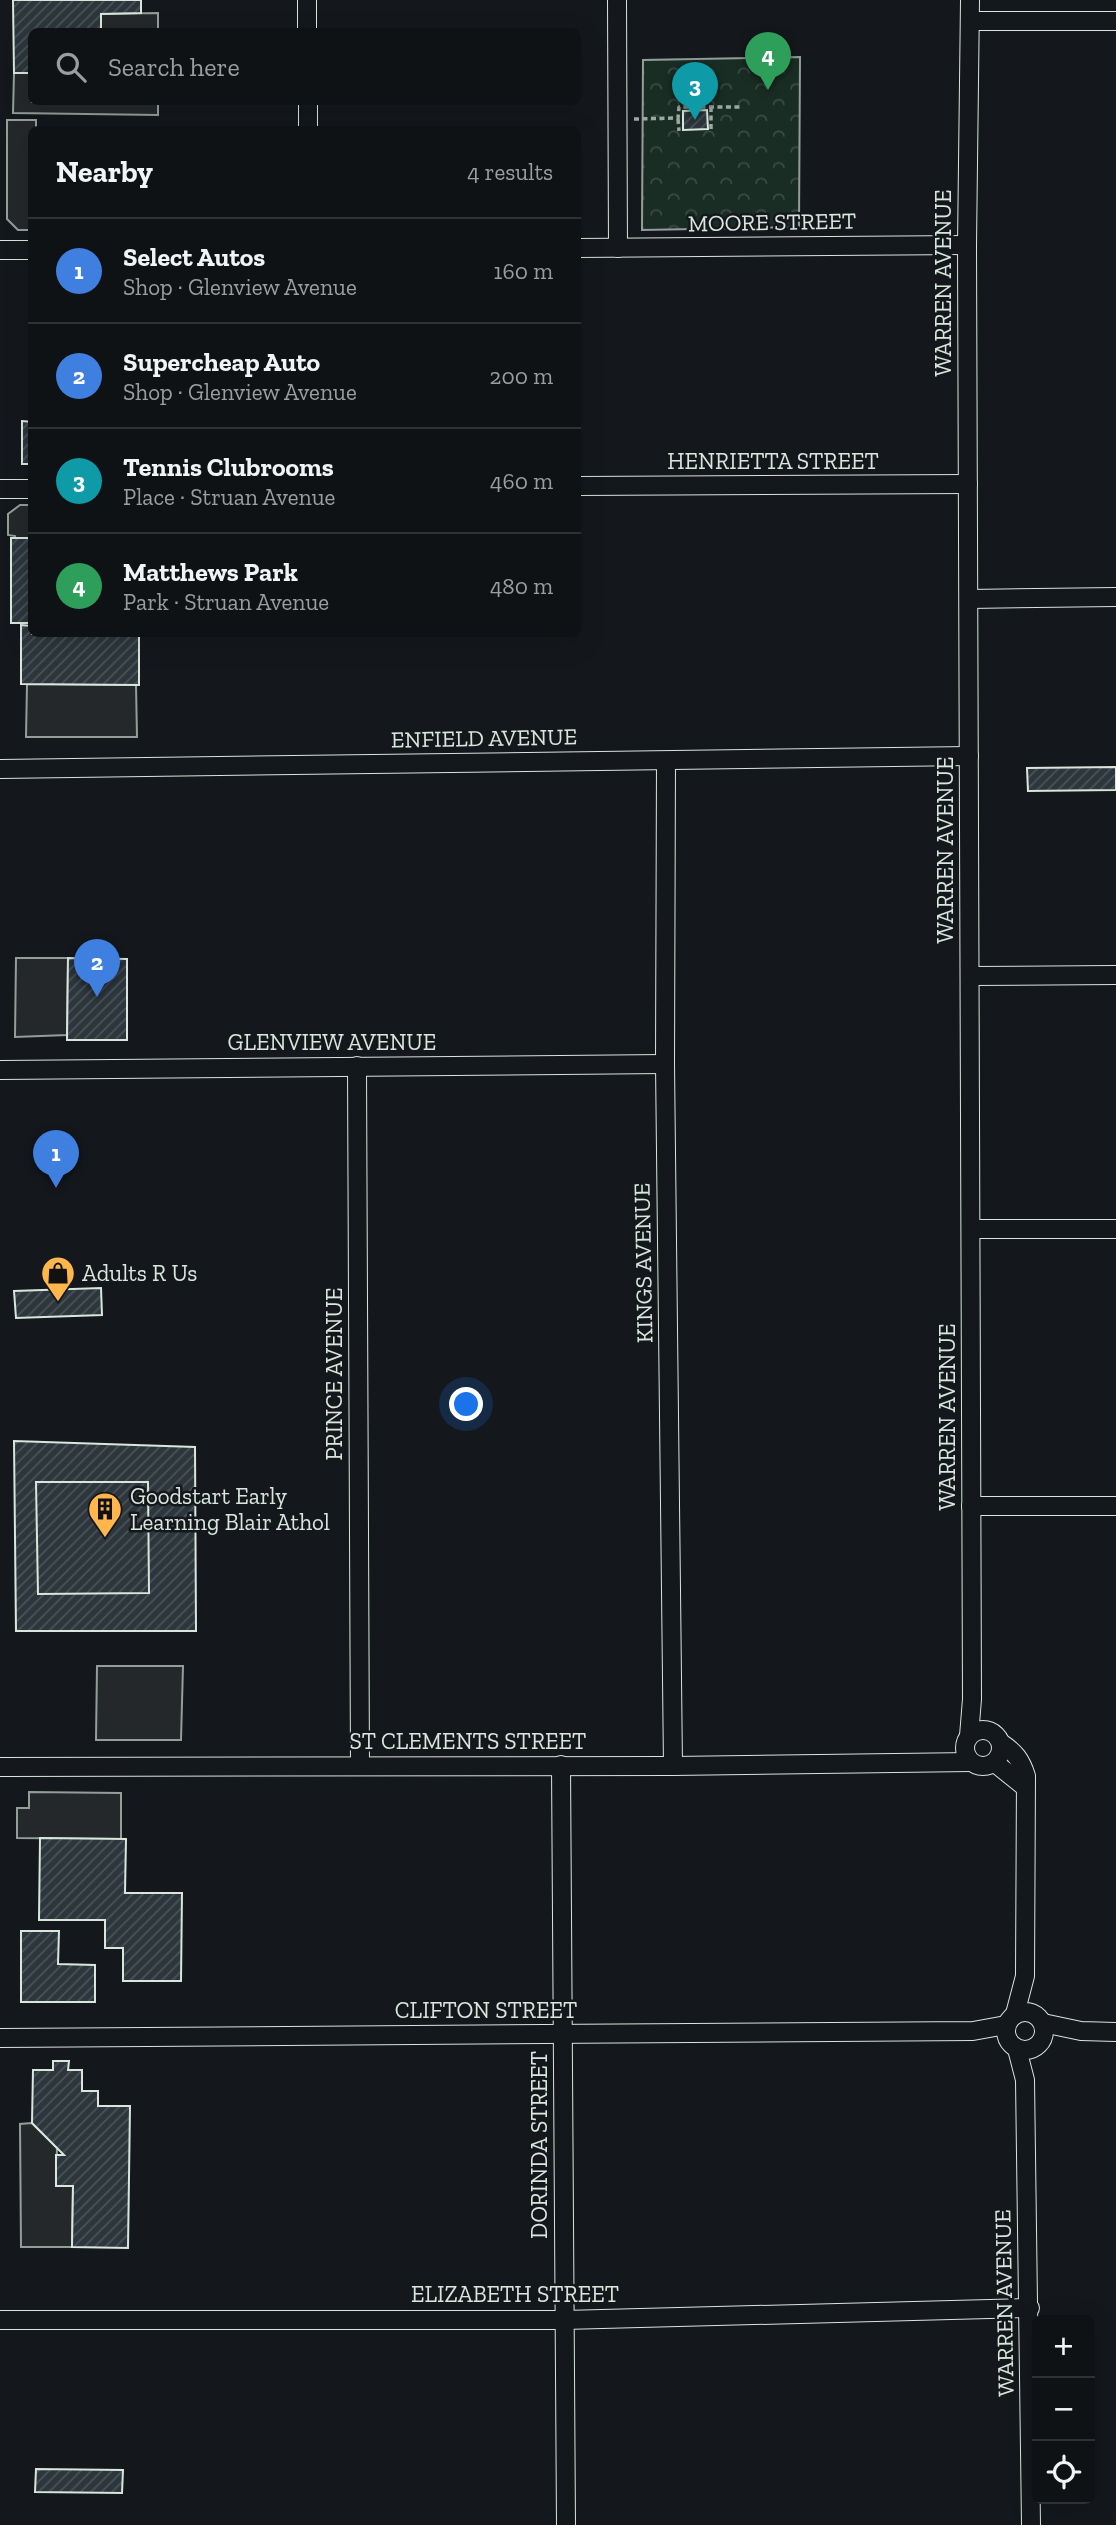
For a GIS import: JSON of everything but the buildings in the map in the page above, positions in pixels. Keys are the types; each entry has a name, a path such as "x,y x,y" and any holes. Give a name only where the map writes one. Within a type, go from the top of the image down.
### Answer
{"street":[{"path":"307,0 307,28"},
{"path":"617,0 618,248"},
{"name":"WARREN AVENUE","path":"968,1739 972,1699 967,245 970,0"},
{"path":"970,22 1116,21"},
{"path":"307,105 308,126"},
{"name":"MOORE STREET","path":"581,248 967,245"},
{"path":"0,250 28,250"},
{"name":"HENRIETTA STREET","path":"581,486 968,484"},
{"path":"0,489 28,489"},
{"path":"969,599 1116,597"},
{"name":"ENFIELD AVENUE","path":"0,769 969,756"},
{"name":"KINGS AVENUE","path":"666,761 665,1064 673,1766"},
{"path":"970,976 1116,975"},
{"name":"GLENVIEW AVENUE","path":"0,1070 665,1064"},
{"name":"PRINCE AVENUE","path":"358,1066 360,1766"},
{"path":"971,1229 1116,1229"},
{"path":"971,1506 1116,1506"},
{"name":"WARREN AVENUE","path":"972,1699 996,1737 1014,1751 1026,1776 1025,2080 1031,2525"},
{"path":"936,1762 976,1731 996,1737 1002,1751 995,1763 982,1766 971,1762 965,1750 968,1739"},
{"name":"ST CLEMENTS STREET","path":"0,1767 673,1766 971,1762"},
{"path":"995,1763 1025,1787"},
{"name":"DORINDA STREET","path":"561,1765 566,2525"},
{"name":"CLIFTON STREET","path":"0,2038 1116,2032"},
{"name":"ELIZABETH STREET","path":"0,2320 564,2320 1030,2308"}],"path":[{"path":"679,131 679,107 740,107"},
{"path":"711,107 711,131"},
{"path":"617,119 678,118"}],"green space":[{"path":"800,57 799,227 642,230 643,60"}],"shaded area":[{"path":"158,13 158,28 101,28 101,14"},
{"path":"14,73 28,73 28,105 158,105 158,115 13,113"},
{"path":"7,120 36,120 36,126 28,126 28,230 18,230 7,219"},
{"path":"20,505 28,505 28,548 15,548 15,536 8,535 8,514"},
{"path":"27,684 136,685 137,737 26,737"},
{"path":"16,958 68,958 67,1035 15,1037"},
{"path":"97,1666 183,1666 181,1740 96,1740"},
{"path":"29,1792 121,1793 121,1839 17,1838 17,1808 29,1808"},
{"path":"32,2123 57,2148 56,2185 73,2186 72,2247 21,2247 20,2124"}],"place":[{"name":"Matthews Park","path":"768,90"},
{"name":"Tennis Clubrooms","path":"695,120"},
{"name":"Supercheap Auto","path":"97,997"},
{"name":"Select Autos","path":"56,1188"},
{"name":"Adults R Us","path":"58,1303"},
{"name":"Goodstart Early Learning Blair Athol","path":"105,1539"}]}
